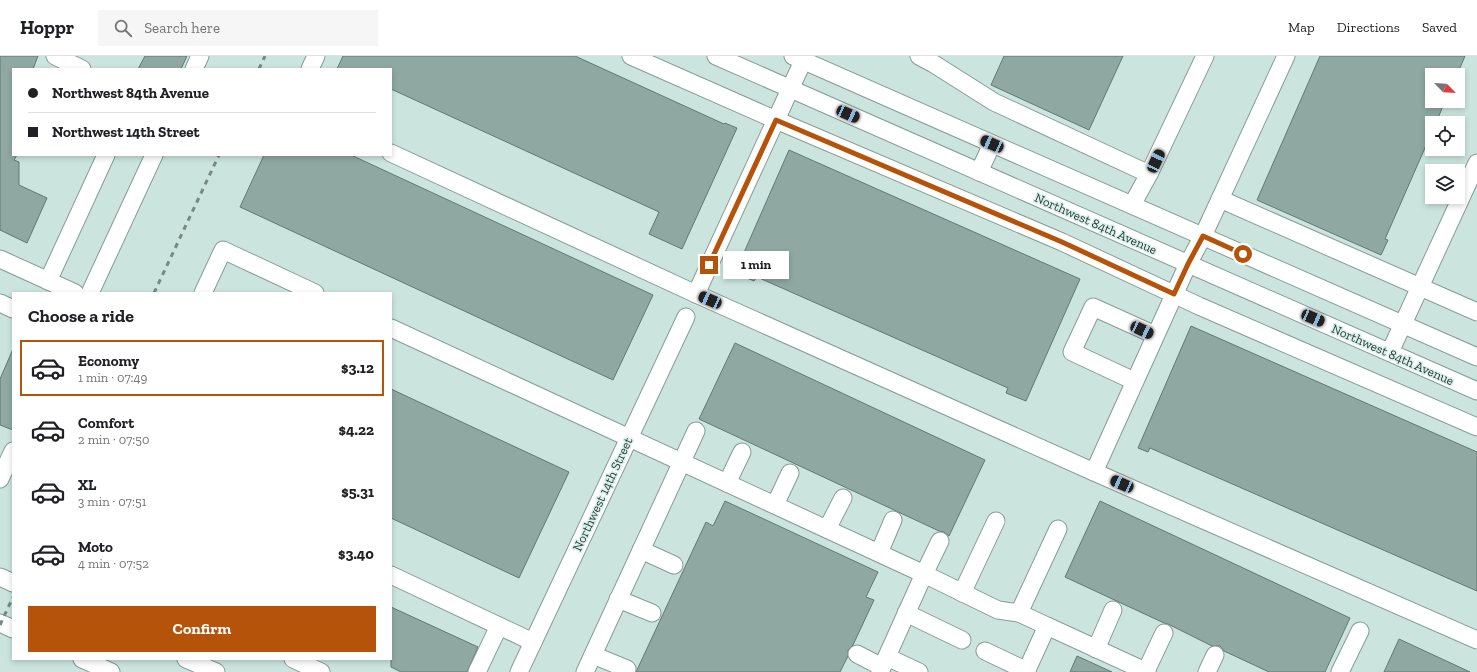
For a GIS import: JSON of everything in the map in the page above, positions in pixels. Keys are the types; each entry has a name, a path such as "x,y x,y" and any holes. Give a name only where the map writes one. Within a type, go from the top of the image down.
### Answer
{"street":[{"path":"55,56 80,68"},
{"path":"194,68 200,56"},
{"path":"310,68 316,56"},
{"path":"631,56 776,120 1062,242 1174,294 1477,427"},
{"name":"Northwest 84th Avenue","path":"716,56 741,61 790,89 1477,391"},
{"path":"919,56 994,102 1149,174"},
{"path":"1132,205 1149,174 1205,56"},
{"path":"1094,472 1155,335 1188,264 1203,236 1286,56"},
{"path":"696,294 790,89 798,58 1477,357"},
{"path":"979,172 992,144"},
{"path":"392,153 696,294 1094,472 1477,640"},
{"path":"48,281 106,156"},
{"path":"90,292 154,156"},
{"path":"1390,352 1477,164"},
{"path":"1220,199 1477,312"},
{"path":"203,292 223,250 313,292"},
{"path":"0,259 73,292"},
{"path":"0,303 12,309"},
{"path":"1134,381 1072,352 1093,306 1155,335"},
{"name":"Northwest 14th Street","path":"519,672 686,317"},
{"path":"392,328 879,553 998,610 1019,613 1147,672 1164,634"},
{"path":"585,672 696,431"},
{"path":"727,483 742,452"},
{"path":"0,479 12,453"},
{"path":"775,506 790,473"},
{"path":"827,529 843,498"},
{"path":"879,553 893,520"},
{"path":"962,593 996,521"},
{"path":"1019,613 1058,529"},
{"path":"883,665 940,541"},
{"path":"641,550 674,565"},
{"path":"392,575 533,642"},
{"path":"0,577 12,583"},
{"path":"618,599 652,614"},
{"path":"1096,649 1113,610"},
{"path":"906,613 962,640"},
{"path":"0,623 12,629"},
{"path":"477,672 499,626"},
{"path":"985,651 1027,672 1047,626"},
{"path":"1340,672 1360,630"},
{"path":"857,654 883,665 919,672"},
{"path":"592,655 626,669"},
{"path":"1207,672 1215,655"},
{"path":"188,660 216,672"},
{"path":"295,660 321,672"},
{"path":"84,664 111,672"}],"building":[{"path":"0,56 38,56 33,68 12,68 12,156 16,156 14,160 19,162 19,185 47,198 27,243 0,230"},
{"path":"145,56 187,56 181,68 139,68"},
{"path":"343,56 575,56 724,124 725,123 737,128 682,249 649,234 659,212 392,89 392,68 337,68"},
{"path":"1004,56 1123,56 1089,130 991,85"},
{"path":"1320,56 1465,56 1460,68 1425,68 1425,108 1442,108 1439,116 1425,116 1425,148 1385,239 1388,240 1381,255 1257,200"},
{"path":"789,150 1080,279 1026,401 1006,393 1008,388 757,277 754,281 735,273"},
{"path":"264,156 353,156 653,295 613,380 240,207"},
{"path":"1191,326 1477,452 1477,591 1150,448 1148,452 1138,448"},
{"path":"735,343 985,460 949,536 944,532 699,419"},
{"path":"12,351 12,430 0,425 0,379"},
{"path":"392,389 569,472 519,578 392,518"},
{"path":"725,501 878,572 866,597 874,600 853,645 848,650 848,656 840,672 636,672 706,522 713,526"},
{"path":"1100,501 1350,618 1325,672 1269,672 1224,651 1220,646 1212,646 1168,624 1065,577"},
{"path":"392,607 478,647 467,672 401,672 391,667"},
{"path":"1399,639 1470,672 1384,672"},
{"path":"1077,656 1112,672 1070,672"}],"railway":[{"path":"259,68 265,56"},
{"path":"154,292 219,156"},
{"path":"0,625 12,599"}],"route":[{"path":"709,265 776,120 1062,242 1174,294 1203,236 1243,254"}]}
